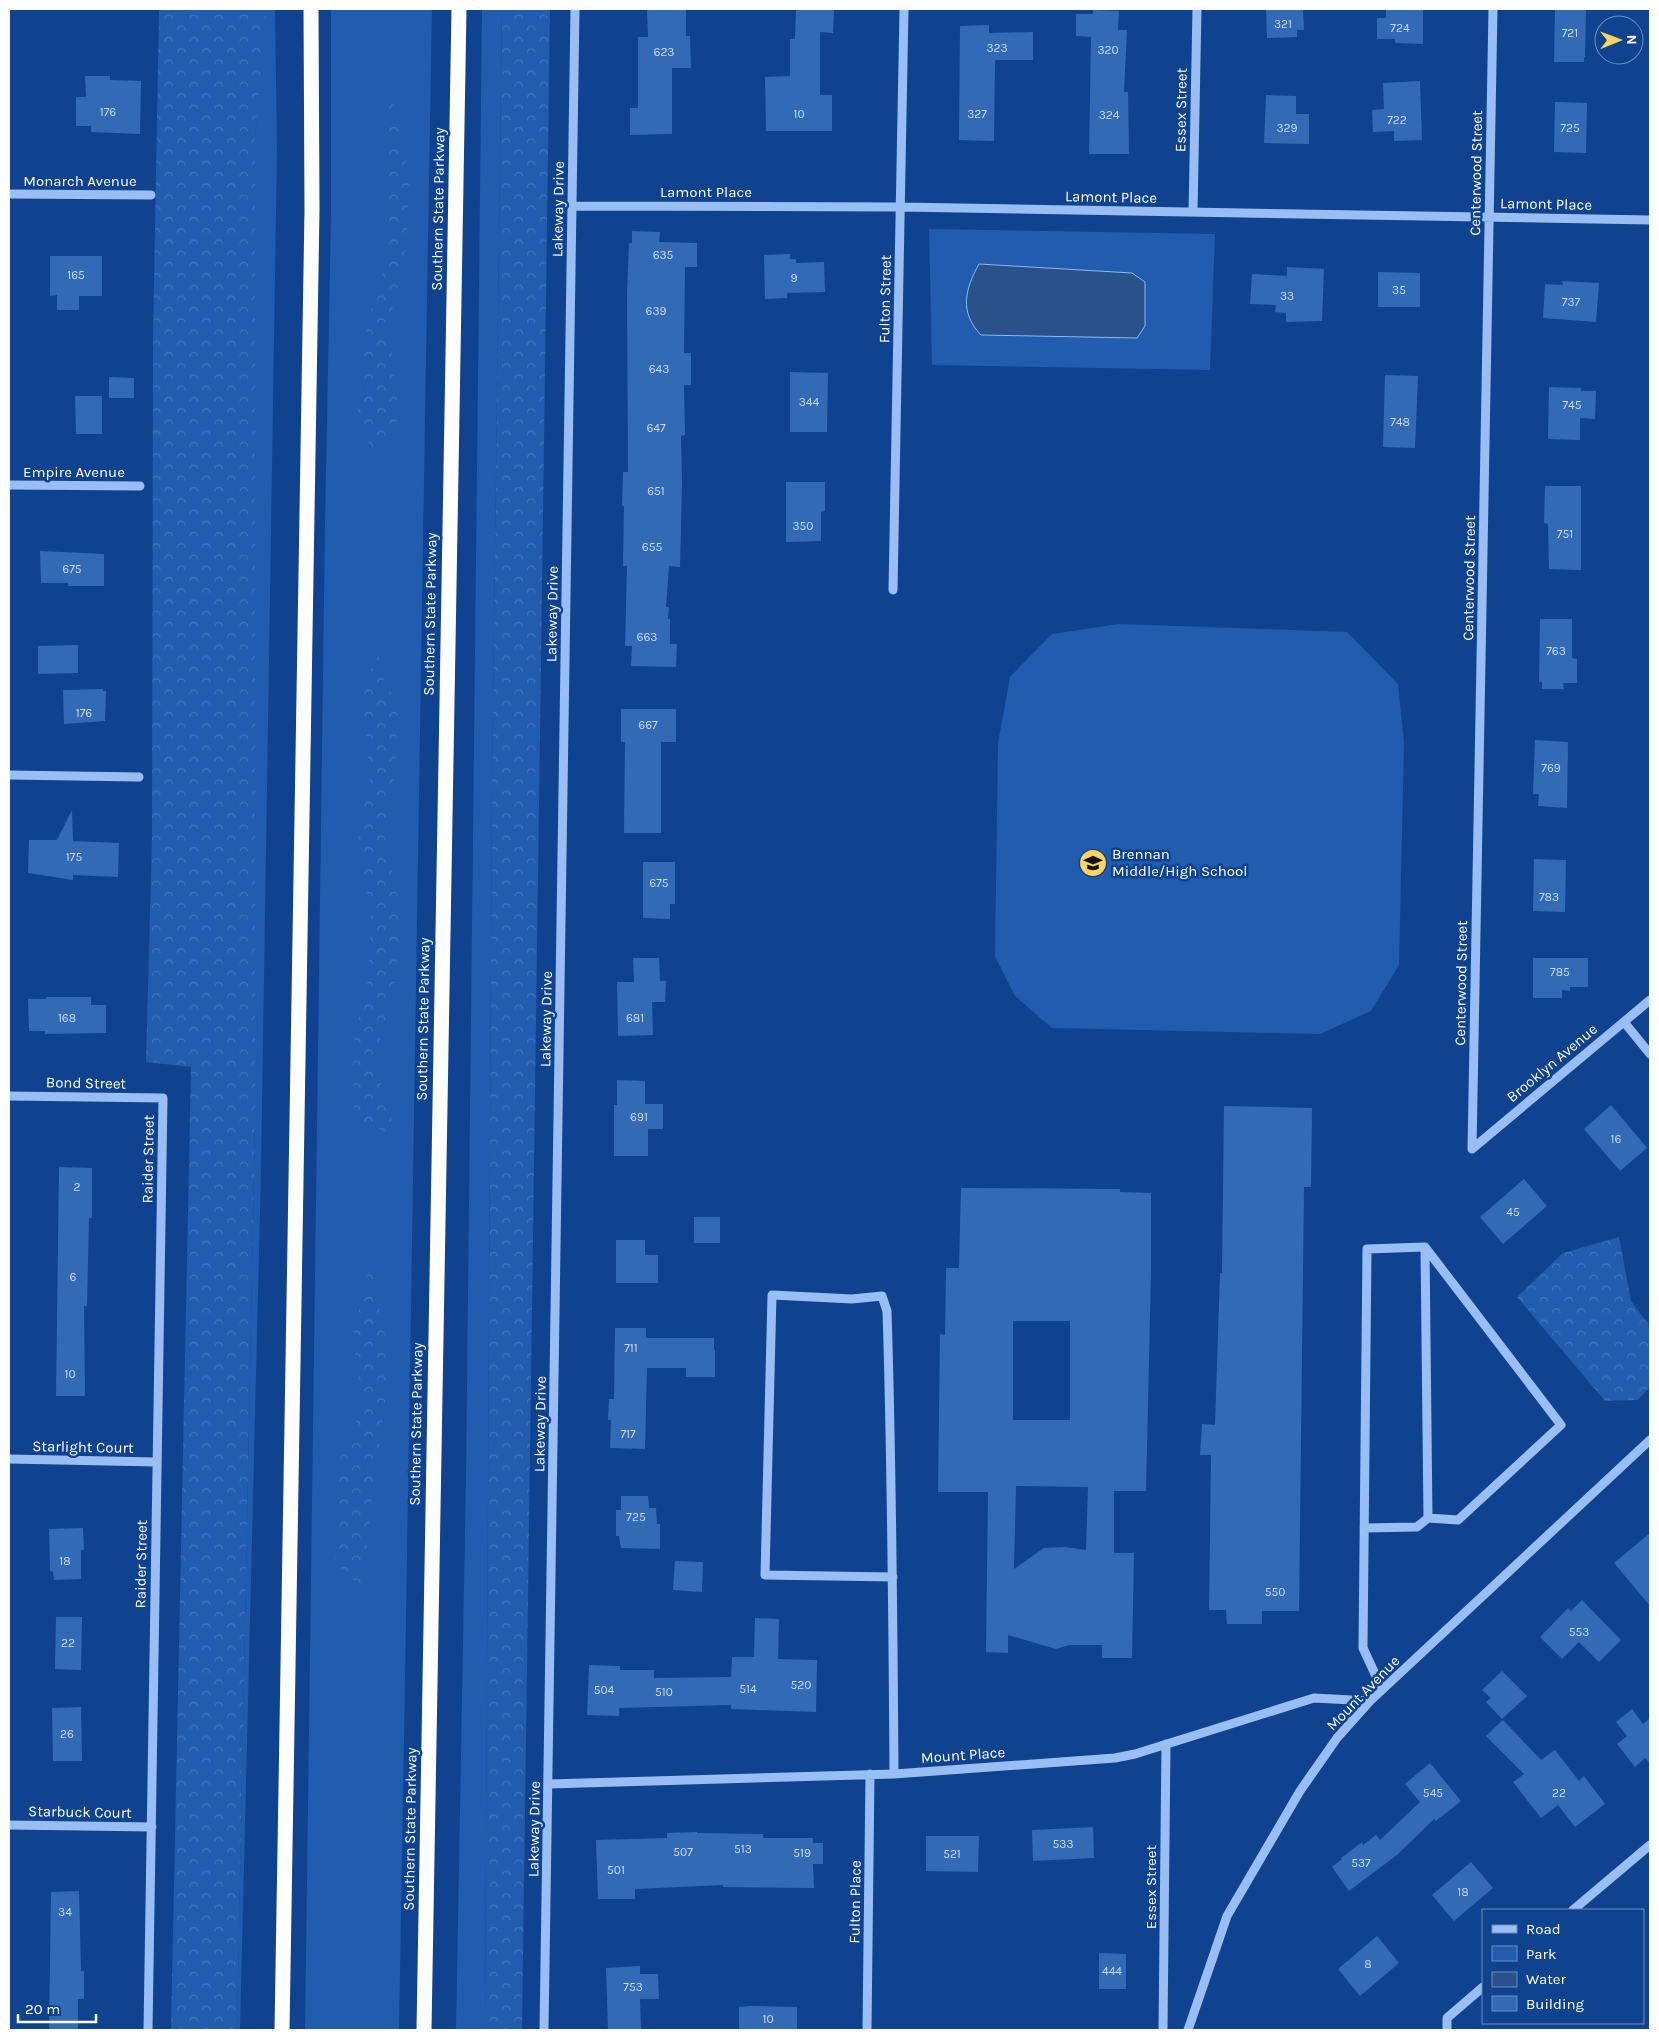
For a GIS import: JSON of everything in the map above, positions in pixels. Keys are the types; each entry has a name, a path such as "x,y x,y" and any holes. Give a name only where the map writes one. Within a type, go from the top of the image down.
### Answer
{"highway":[{"path":"282,2030 312,230 311,9"},
{"name":"Southern State Parkway","path":"424,2030 459,9"}],"street":[{"name":"Lakeway Drive","path":"544,2030 576,9"},
{"name":"Fulton Street","path":"894,590 904,9"},
{"name":"Essex Street","path":"1193,212 1196,9"},
{"name":"Centerwood Street","path":"1472,1148 1492,9"},
{"name":"Monarch Avenue","path":"9,194 151,195"},
{"name":"Lamont Place","path":"572,206 901,207 1650,220"},
{"name":"Empire Avenue","path":"9,485 140,486"},
{"path":"9,776 138,776"},
{"name":"Brooklyn Avenue","path":"1472,1148 1650,1000"},
{"path":"1624,1022 1650,1054"},
{"name":"Bond Street","path":"9,1096 163,1098"},
{"name":"Raider Street","path":"148,2030 163,1098"},
{"path":"1426,1247 1428,1518"},
{"path":"1364,1528 1417,1528 1428,1518 1458,1520 1561,1425 1426,1247"},
{"path":"1382,1689 1363,1648 1367,1249 1426,1247"},
{"path":"893,1577 765,1575 772,1295 852,1299 882,1296 887,1311 893,1577 894,1774"},
{"name":"Mount Avenue","path":"1188,2030 1226,1916 1300,1791 1337,1738 1382,1689 1650,1440"},
{"name":"Starlight Court","path":"9,1460 156,1462"},
{"name":"Mount Place","path":"549,1784 894,1774 1115,1758 1135,1754 1314,1698 1370,1701"},
{"name":"Essex Street","path":"1163,2030 1166,1744"},
{"name":"Fulton Place","path":"867,2030 870,1774"},
{"name":"Starbuck Court","path":"9,1825 152,1827"},
{"path":"1574,1909 1650,1845"},
{"path":"1447,2030 1447,2018 1482,1988"}],"green space":[{"path":"159,9 265,9 266,15 255,138 255,1121 237,2030 171,2030 191,1067 146,1062 152,837 153,337"},
{"path":"265,9 275,9 277,149 261,1171 240,2030 237,2030 255,1121 255,138"},
{"path":"331,9 432,9 399,2030 305,2030 325,523 331,215"},
{"path":"482,9 502,9 492,783 485,2030 456,2030 466,1476"},
{"path":"502,9 550,9 522,2030 485,2030 492,783"},
{"path":"389,82 410,178 406,252 389,323 399,417 375,458 357,416 368,320 390,251 385,181"},
{"path":"929,229 1215,234 1210,370 932,365","holes":["979,264 1132,273 1145,282"]},
{"path":"1119,624 1347,632 1398,684 1404,743 1399,965 1371,1011 1320,1034 1052,1028 1015,996 995,956 998,743 1010,677 1052,634"},
{"path":"378,655 385,685 398,701 395,771 385,836 402,917 394,984 375,1063 396,1135 354,1120 352,1048 369,975 371,914 357,843 370,779 362,688"},
{"path":"1619,1237 1631,1301 1650,1326 1650,1387 1638,1400 1605,1401 1517,1297 1563,1253"},
{"path":"370,1263 385,1336 387,1389 373,1488 362,1588 335,1563 338,1463 362,1408 353,1336"}],"water":[{"path":"979,264 1132,273 1145,282 1145,326 1137,338 981,335 969,318 966,300 970,282"}],"building":[{"path":"647,9 686,9 686,36 690,36 691,68 672,68 672,134 630,135 630,108 638,108 638,37 648,37"},
{"path":"796,9 834,9 833,33 820,32 820,95 832,95 832,131 766,131 765,77 790,76 790,39 795,39"},
{"path":"1266,9 1303,9 1304,30 1297,30 1297,37 1267,38"},
{"path":"1386,9 1423,9 1423,44 1395,43 1395,39 1377,39 1377,18 1386,18"},
{"path":"1555,9 1586,9 1584,62 1554,62"},
{"path":"1093,10 1119,11 1118,30 1127,30 1124,92 1128,92 1129,154 1089,154 1091,37 1076,36 1076,14 1093,14"},
{"path":"989,25 989,33 1033,32 1033,60 995,60 994,141 959,140 960,26"},
{"path":"85,76 110,76 110,80 141,81 140,134 91,132 91,126 76,126 76,97 86,97"},
{"path":"1420,81 1422,140 1394,141 1394,131 1373,132 1372,110 1384,109 1383,83"},
{"path":"1266,95 1296,96 1296,114 1309,114 1309,144 1264,143"},
{"path":"1555,102 1587,103 1586,153 1554,152"},
{"path":"632,231 660,232 659,242 697,243 697,267 685,267 684,353 691,353 691,385 684,385 685,435 681,436 680,567 669,566 666,607 669,607 670,644 677,644 676,667 631,666 632,646 625,646 627,566 623,566 624,506 622,506 623,472 628,472 627,293 629,243 632,243"},
{"path":"790,254 790,259 796,259 796,263 824,262 825,292 787,293 787,298 765,299 764,255"},
{"path":"50,256 102,256 102,296 79,296 79,310 57,310 57,295 50,296"},
{"path":"1287,267 1324,269 1322,321 1286,322 1286,313 1275,312 1276,305 1250,304 1252,274 1287,276"},
{"path":"1378,272 1420,273 1420,307 1378,307"},
{"path":"1562,281 1599,283 1596,322 1543,318 1545,284 1563,285"},
{"path":"790,372 828,373 827,432 790,432"},
{"path":"1385,375 1418,376 1415,448 1383,447"},
{"path":"109,377 134,378 134,398 109,398"},
{"path":"1549,387 1581,388 1581,391 1596,391 1595,419 1580,418 1580,440 1548,439"},
{"path":"75,396 102,396 102,434 76,434"},
{"path":"786,482 825,482 825,511 821,512 821,541 786,542"},
{"path":"1545,486 1581,486 1581,570 1549,569 1548,524 1544,523"},
{"path":"40,551 104,554 104,586 68,586 68,583 41,583"},
{"path":"1540,619 1572,619 1572,658 1577,659 1577,683 1563,683 1564,689 1542,689 1542,682 1539,682"},
{"path":"78,645 78,673 38,674 38,646"},
{"path":"103,689 103,691 106,691 105,721 64,724 63,690"},
{"path":"621,709 676,709 676,742 661,742 661,833 624,833 625,742 621,742"},
{"path":"1535,740 1568,742 1567,808 1538,806 1539,794 1533,794"},
{"path":"72,810 73,841 119,843 118,877 73,875 73,880 28,873 29,840 57,840"},
{"path":"1534,859 1566,860 1565,912 1533,911"},
{"path":"643,862 675,862 675,904 670,904 670,919 643,918"},
{"path":"633,958 659,958 660,981 666,981 665,1002 652,1002 653,1035 618,1036 617,982 634,982"},
{"path":"1533,958 1588,958 1588,987 1570,987 1570,991 1562,990 1562,998 1533,998"},
{"path":"46,997 91,997 91,1005 106,1005 106,1033 45,1034 45,1031 29,1031 28,999 46,999"},
{"path":"617,1080 645,1081 645,1104 663,1104 663,1129 648,1129 648,1156 614,1156 614,1105 617,1105"},
{"path":"1611,1105 1647,1148 1620,1171 1584,1129"},
{"path":"1224,1106 1312,1108 1311,1187 1304,1187 1299,1611 1262,1611 1262,1624 1227,1624 1226,1610 1209,1610 1211,1455 1200,1455 1202,1424 1215,1425 1220,1273 1222,1273"},
{"path":"59,1167 92,1168 92,1218 89,1218 87,1306 84,1306 85,1396 56,1396"},
{"path":"1524,1179 1547,1206 1503,1244 1480,1217"},
{"path":"961,1188 1120,1189 1120,1192 1151,1193 1146,1491 1114,1491 1114,1553 1134,1553 1132,1658 1102,1658 1102,1645 1069,1645 1056,1649 1008,1635 1008,1653 986,1652 988,1492 938,1492 940,1334 945,1335 946,1268 959,1268","holes":["1013,1321 1070,1321 1070,1420 1013,1420","1016,1486 1088,1487 1086,1550 1065,1547 1044,1548 1014,1569"]},
{"path":"694,1217 720,1217 720,1243 694,1243"},
{"path":"616,1240 645,1240 645,1255 658,1255 658,1283 616,1283"},
{"path":"615,1328 646,1328 646,1338 714,1338 715,1377 686,1377 686,1368 647,1368 645,1449 610,1448 611,1420 608,1420 609,1399 614,1399"},
{"path":"621,1496 648,1496 649,1508 656,1508 657,1524 660,1524 660,1549 621,1548 619,1536 616,1536 616,1510 621,1510"},
{"path":"83,1528 84,1550 81,1550 81,1579 54,1580 53,1572 50,1571 49,1529"},
{"path":"1650,1533 1650,1606 1614,1563"},
{"path":"675,1561 703,1562 702,1592 673,1590"},
{"path":"1582,1600 1621,1640 1599,1662 1579,1642 1562,1659 1540,1637 1568,1608 1571,1611"},
{"path":"56,1617 82,1617 81,1670 55,1669"},
{"path":"755,1618 779,1619 778,1659 817,1660 816,1712 731,1709 731,1705 619,1708 619,1716 587,1715 589,1665 620,1666 620,1670 654,1670 654,1678 731,1677 732,1657 754,1657"},
{"path":"1502,1671 1527,1696 1502,1719 1486,1702 1491,1698 1482,1690"},
{"path":"81,1707 82,1761 53,1761 52,1708"},
{"path":"1632,1709 1643,1724 1650,1718 1650,1764 1645,1758 1635,1767 1617,1744 1627,1736 1616,1722"},
{"path":"1503,1720 1541,1760 1555,1750 1579,1781 1584,1776 1605,1804 1575,1827 1558,1805 1541,1818 1513,1782 1524,1774 1486,1736"},
{"path":"1430,1763 1461,1801 1436,1821 1434,1819 1397,1855 1349,1891 1332,1867 1362,1842 1363,1845 1376,1835 1380,1840 1420,1802 1405,1784"},
{"path":"1093,1827 1094,1858 1033,1861 1032,1830"},
{"path":"667,1833 763,1834 763,1838 813,1838 813,1843 823,1843 823,1864 813,1864 814,1888 723,1887 723,1885 635,1889 635,1899 598,1899 596,1840 667,1838"},
{"path":"926,1836 979,1836 978,1872 926,1871"},
{"path":"1471,1862 1493,1888 1454,1921 1432,1895"},
{"path":"79,1891 81,1971 84,1971 84,1999 78,1999 78,2030 49,2030 51,1892"},
{"path":"1377,1936 1399,1963 1360,1996 1338,1969"},
{"path":"1099,1953 1126,1954 1126,1989 1099,1989"},
{"path":"640,1966 640,1974 658,1974 659,1999 640,1999 641,2030 608,2030 606,1968"},
{"path":"739,2007 797,2007 797,2030 739,2030"}],"place":[{"name":"Brennan Middle/High School","path":"1093,863"}]}
